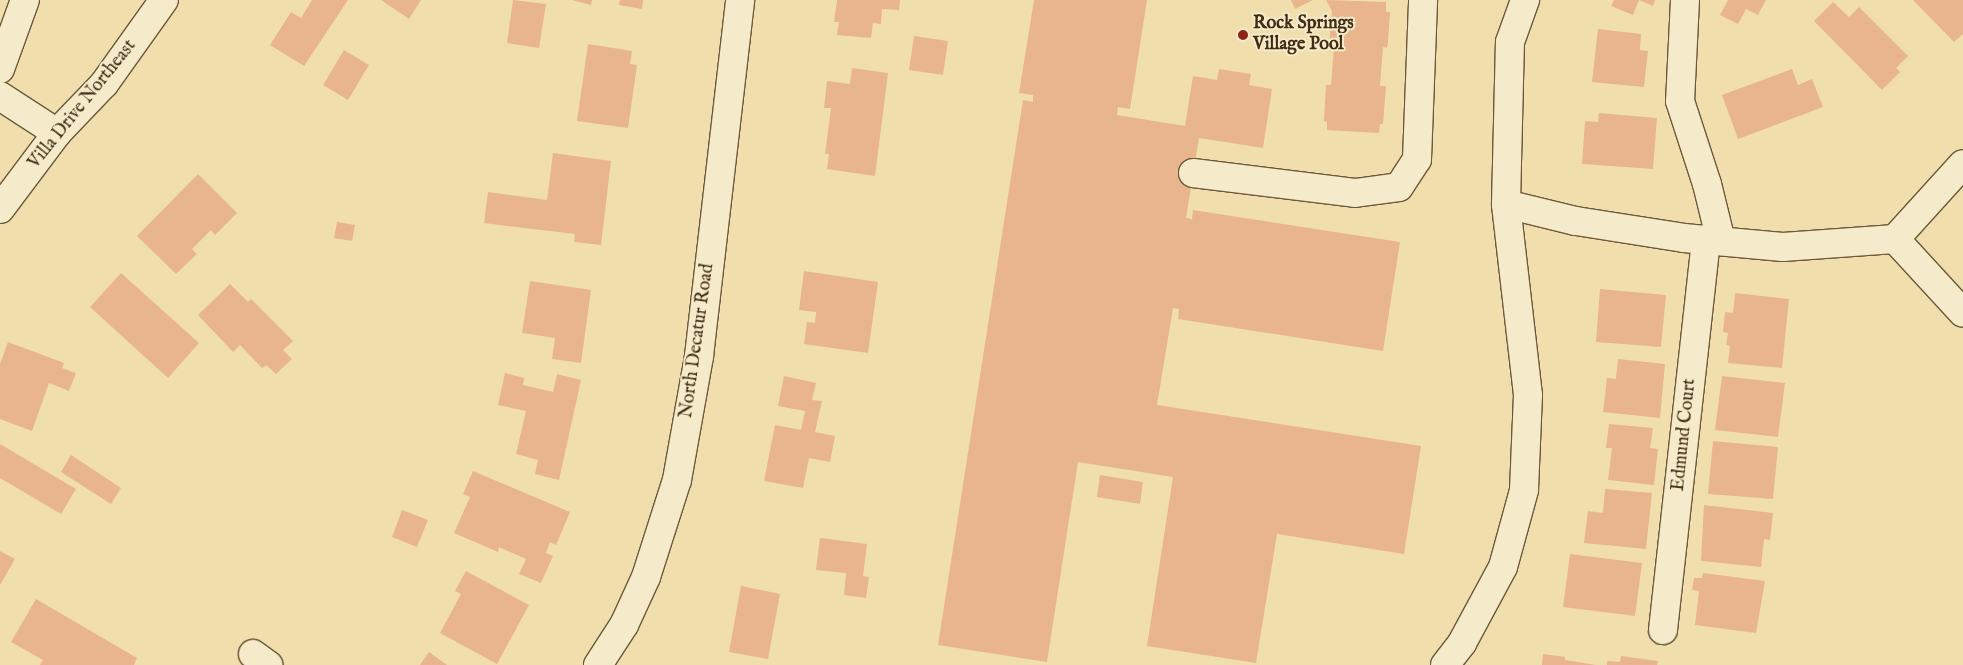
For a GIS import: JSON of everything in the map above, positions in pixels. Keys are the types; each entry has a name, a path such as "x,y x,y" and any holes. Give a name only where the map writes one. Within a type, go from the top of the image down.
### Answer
{"street":[{"path":"0,70 25,0"},
{"name":"Villa Drive Northeast","path":"0,210 57,133 104,84 164,0"},
{"name":"North Decatur Road","path":"598,665 624,625 646,577 677,480 699,356 740,0"},
{"path":"1193,173 1354,193 1399,187 1417,159 1423,0"},
{"path":"1445,665 1462,643 1503,567 1524,490 1528,395 1506,204 1510,42 1525,0"},
{"path":"1685,0 1680,101 1707,184 1714,240"},
{"path":"0,96 57,133"},
{"path":"1506,204 1576,222 1714,240 1783,246 1895,239 1963,164"},
{"path":"1895,239 1963,313"},
{"name":"Edmund Court","path":"1663,630 1714,240"}],"building":[{"path":"312,0 348,0 304,66 270,45 291,12 301,18"},
{"path":"381,0 421,0 409,19"},
{"path":"513,0 546,4 539,48 507,43"},
{"path":"572,0 592,0 591,5"},
{"path":"620,0 643,0 642,9 619,5"},
{"path":"837,0 900,0 899,10 882,9 881,24 873,23 871,38 837,35 839,22 834,22"},
{"path":"1034,0 1147,0 1130,109 1118,107 1117,115 1185,126 1193,76 1217,80 1219,69 1251,74 1249,85 1272,89 1263,148 1199,138 1186,218 1192,219 1193,210 1400,242 1383,351 1178,319 1179,309 1173,308 1157,405 1421,446 1404,554 1277,534 1256,663 1147,646 1173,477 1078,462 1047,662 938,645 1023,100 1033,102 1033,95 1019,93"},
{"path":"1291,0 1313,0 1295,9"},
{"path":"1326,0 1386,2 1386,12 1390,12 1387,48 1383,47 1380,86 1386,86 1383,124 1380,124 1379,133 1327,130 1327,122 1324,121 1326,85 1331,85 1334,47 1329,47 1332,11"},
{"path":"1614,0 1639,0 1633,15 1611,6"},
{"path":"1639,0 1655,0 1653,6"},
{"path":"1728,0 1766,0 1758,15 1746,9 1738,24 1720,15"},
{"path":"1913,0 1963,0 1963,34 1954,42"},
{"path":"1833,2 1849,17 1859,7 1908,56 1896,68 1900,72 1882,90 1814,21"},
{"path":"1598,29 1641,34 1640,50 1648,51 1644,87 1592,82"},
{"path":"914,36 948,41 943,75 909,70"},
{"path":"588,44 632,51 630,64 637,65 628,128 577,121"},
{"path":"344,50 369,65 348,100 323,85"},
{"path":"852,68 888,73 875,176 827,169 829,154 825,154 831,108 824,108 827,81 850,84"},
{"path":"1792,69 1798,85 1812,79 1823,107 1738,139 1722,95"},
{"path":"1599,113 1657,118 1653,169 1582,164 1585,121 1598,122"},
{"path":"553,153 611,161 601,245 574,242 575,234 484,223 488,192 547,200"},
{"path":"198,174 237,213 215,235 211,230 192,249 197,254 176,274 137,236"},
{"path":"337,222 355,225 352,241 334,238"},
{"path":"804,271 878,282 868,353 804,344 807,322 815,323 816,312 799,310"},
{"path":"121,273 199,343 168,378 90,307"},
{"path":"530,281 591,290 581,363 552,359 555,338 522,333"},
{"path":"230,284 248,302 251,299 293,341 283,350 292,359 276,374 266,365 262,368 240,345 233,352 198,315"},
{"path":"1600,289 1666,295 1661,347 1596,342"},
{"path":"1735,293 1789,299 1782,368 1728,363 1730,346 1726,345 1728,333 1723,332 1725,312 1733,313"},
{"path":"8,342 64,363 62,368 76,373 69,391 49,383 32,431 0,419 0,364"},
{"path":"1618,359 1665,364 1660,418 1603,412 1607,378 1616,379"},
{"path":"505,373 524,378 523,385 553,392 557,374 581,380 559,480 535,474 538,460 516,454 526,411 498,405"},
{"path":"784,376 816,383 812,400 822,401 815,432 835,436 830,462 809,458 803,488 764,481 775,425 801,430 805,411 778,406"},
{"path":"1722,376 1785,383 1778,437 1715,430"},
{"path":"1609,424 1653,428 1650,448 1658,449 1654,485 1608,480 1612,448 1606,448"},
{"path":"1713,441 1778,447 1773,499 1708,494"},
{"path":"0,444 76,489 61,514 0,478"},
{"path":"71,455 121,488 111,504 61,472"},
{"path":"473,471 570,512 556,545 550,542 546,553 553,556 541,583 519,574 526,559 499,547 498,552 454,533 470,497 463,494"},
{"path":"1100,475 1143,482 1140,504 1097,497"},
{"path":"1605,489 1652,493 1646,549 1584,543 1588,511 1603,513"},
{"path":"1704,505 1773,513 1770,540 1764,539 1761,567 1701,561"},
{"path":"402,510 428,520 417,547 392,537"},
{"path":"820,538 867,544 863,576 869,577 866,598 844,595 846,573 816,570"},
{"path":"0,551 15,559 0,585"},
{"path":"1570,554 1642,563 1635,616 1563,607"},
{"path":"466,571 529,605 497,664 440,633 461,594 455,591"},
{"path":"1703,573 1765,581 1756,633 1695,625 1699,591 1692,590 1694,578 1702,578"},
{"path":"741,586 780,594 768,659 729,652"},
{"path":"36,599 137,658 134,665 40,665 43,660 11,642"},
{"path":"429,652 447,665 420,665"},
{"path":"1543,654 1565,657 1565,660 1596,665 1542,665"},
{"path":"1621,656 1658,661 1657,665 1607,665 1607,661 1620,662"}],"place":[{"name":"Rock Springs Village Pool","path":"1243,35"}]}
